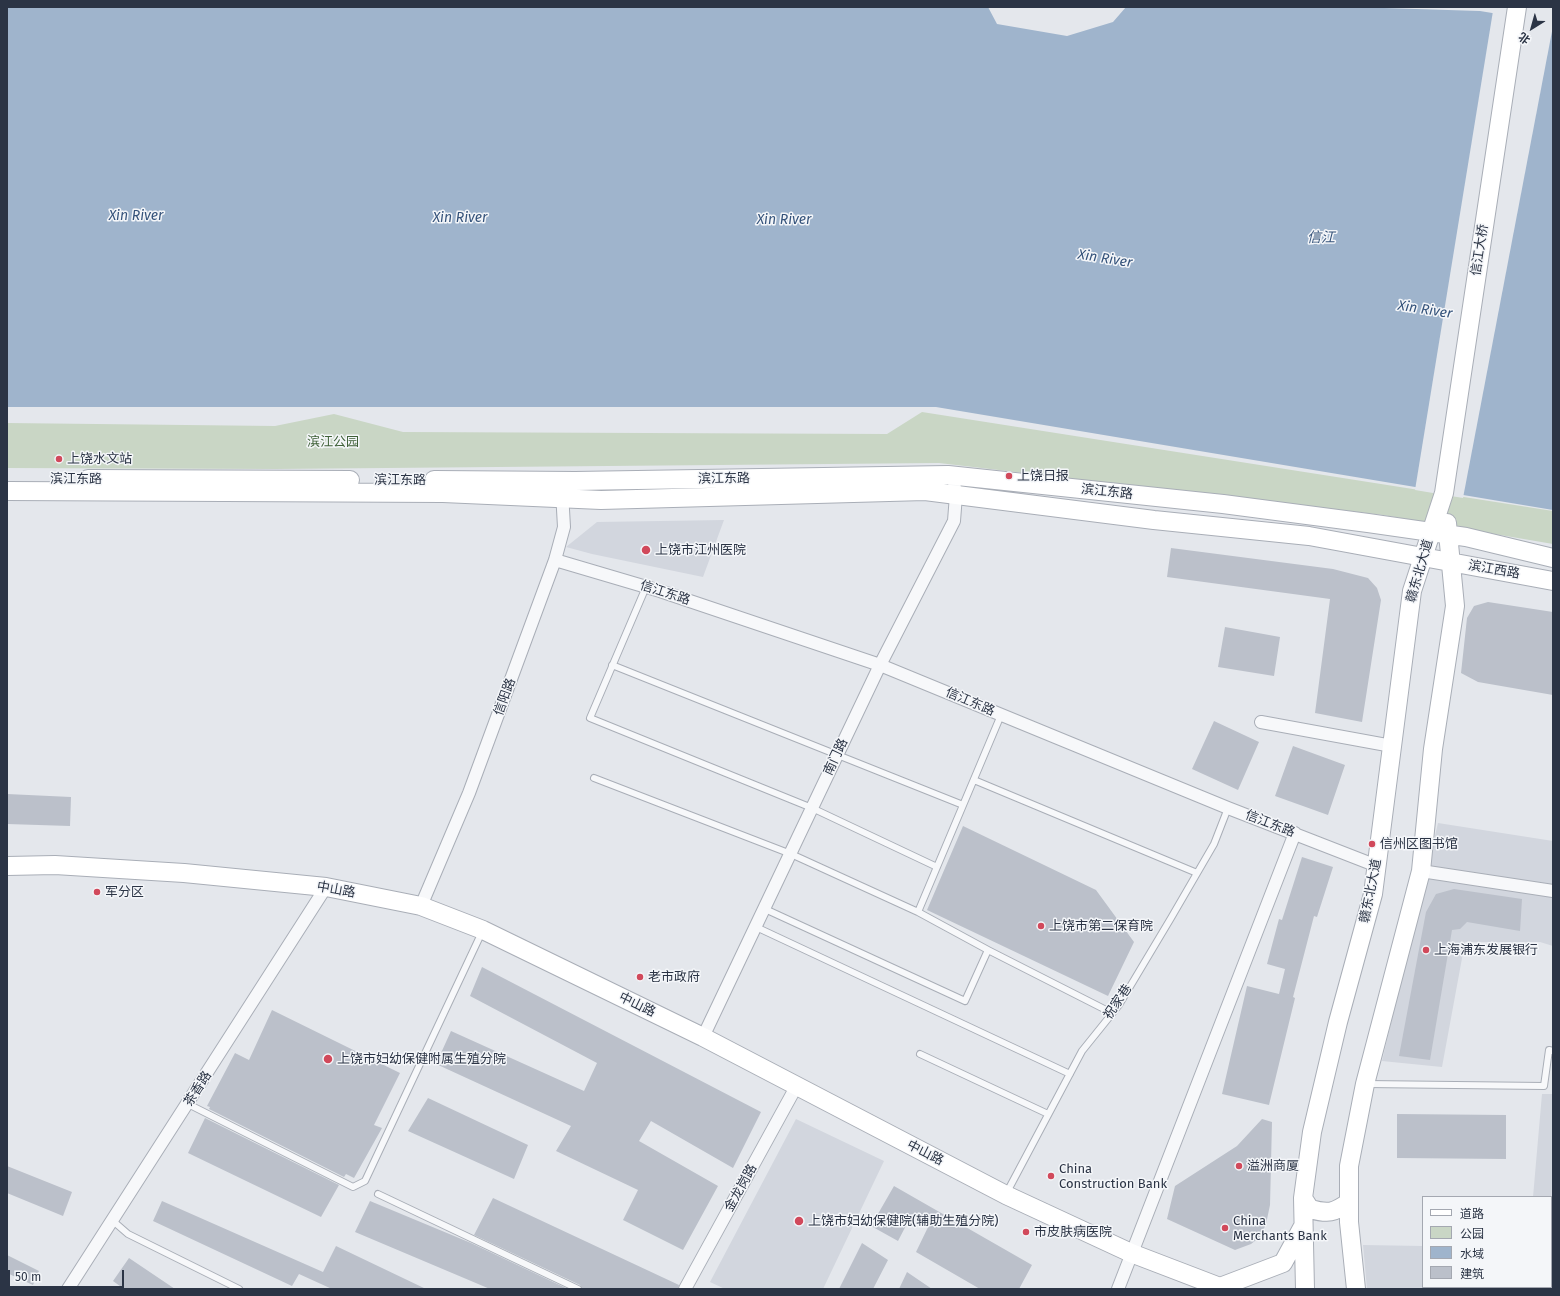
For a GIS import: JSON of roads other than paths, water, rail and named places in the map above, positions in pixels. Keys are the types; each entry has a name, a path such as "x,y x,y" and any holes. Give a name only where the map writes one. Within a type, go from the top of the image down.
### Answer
{"main road":[{"name":"信江大桥","path":"1444,493 1517,7"},
{"name":"滨江东路","path":"7,491 443,493 953,476 1223,504 1439,533"},
{"name":"滨江东路","path":"7,478 562,490 601,500 925,491 1154,520 1309,536 1436,560"},
{"name":"赣东北大道","path":"1305,1289 1302,1227 1303,1198 1312,1132 1338,1022 1373,894 1412,591 1436,560 1444,493"},
{"name":"滨江西路","path":"1439,533 1553,558"},
{"path":"1356,1289 1349,1222 1349,1166 1365,1084 1421,871 1432,749 1454,606 1436,560 1439,533"},
{"name":"滨江西路","path":"1436,560 1553,581"},
{"name":"中山路","path":"7,866 55,865 184,874 326,888 421,906 483,930 703,1037 796,1087 1006,1195 1131,1253 1222,1288"},
{"path":"1303,1198 1310,1209 1323,1213 1337,1211 1349,1202"},
{"path":"1222,1288 1283,1263 1302,1227"}],"street":[{"name":"南门路","path":"703,1037 880,665 954,521 956,495 953,476"},
{"name":"信阳路","path":"421,906 469,793 555,560 564,526 562,490"},
{"name":"信江东路","path":"555,560 646,587 880,665 1228,808 1377,866"},
{"path":"1261,722 1392,746"},
{"path":"1118,1289 1295,833"},
{"path":"1421,871 1553,891"},
{"name":"茶香路","path":"68,1289 326,888"},
{"name":"金龙岗路","path":"685,1289 796,1087"}],"lane":[{"path":"646,587 590,718 812,808 937,867"},
{"path":"612,666 963,805"},
{"path":"918,912 1001,715"},
{"path":"594,778 791,854 918,912 988,950 1112,1013"},
{"path":"974,780 1198,873"},
{"name":"祝家巷","path":"1006,1195 1082,1051 1112,1013 1198,873 1214,844 1228,808"},
{"path":"945,848 952,850"},
{"path":"765,908 964,1001 988,950"},
{"path":"756,927 1070,1074"},
{"path":"188,1104 353,1187 365,1181 483,930"},
{"path":"1365,1084 1544,1086 1549,1050 1553,1051"},
{"path":"920,1054 1048,1114"},
{"path":"378,1194 578,1289"},
{"path":"113,1220 128,1234 239,1289"}],"water":[{"name":"信江","path":"7,7 988,7 997,24 1067,36 1113,22 1126,7 1352,7 1480,11 1553,23 1553,510 936,407 7,407"}],"place":[{"name":"上饶水文站","path":"59,459"},
{"name":"上饶日报","path":"1009,476"},
{"name":"上饶市江州医院","path":"646,550"},
{"name":"信州区图书馆","path":"1372,844"},
{"name":"军分区","path":"97,892"},
{"name":"上饶市第二保育院","path":"1041,926"},
{"name":"上海浦东发展银行","path":"1426,950"},
{"name":"老市政府","path":"640,977"},
{"name":"上饶市妇幼保健附属生殖分院","path":"328,1059"},
{"name":"溢洲商厦","path":"1239,1166"},
{"name":"China Construction Bank","path":"1051,1176"},
{"name":"上饶市妇幼保健院(辅助生殖分院)","path":"799,1221"},
{"name":"China Merchants Bank","path":"1225,1228"},
{"name":"市皮肤病医院","path":"1026,1232"}],"water label":[{"name":"Xin River","path":"136,216"},
{"name":"Xin River","path":"460,218"},
{"name":"Xin River","path":"784,220"},
{"name":"Xin River","path":"1105,259"},
{"name":"Xin River","path":"1425,310"}],"park label":[{"name":"滨江公园","path":"333,442"}]}
